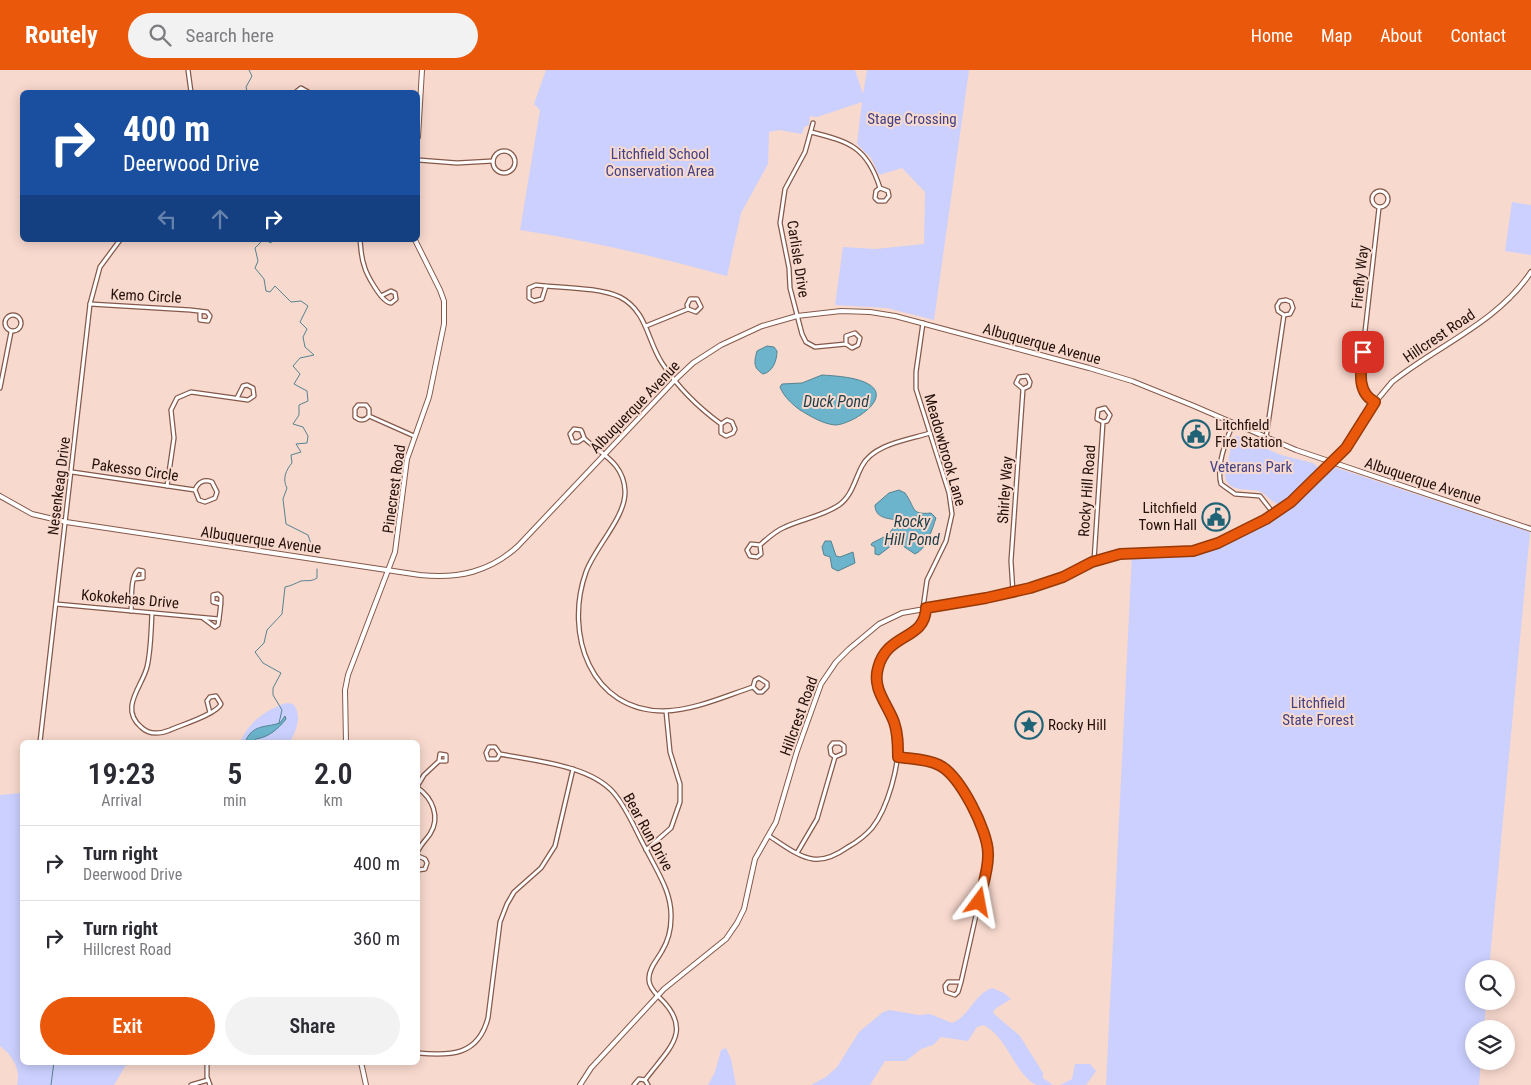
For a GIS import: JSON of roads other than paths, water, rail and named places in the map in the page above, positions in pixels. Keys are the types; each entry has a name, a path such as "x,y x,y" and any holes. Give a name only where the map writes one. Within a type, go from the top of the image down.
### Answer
{"street":[{"path":"188,70 191,90"},
{"path":"420,90 422,70"},
{"name":"Carlisle Drive","path":"812,123 805,152 785,189 780,215 780,230 789,268 790,288 803,337 812,346 846,344"},
{"path":"811,132 842,141 860,151 871,165 880,188 888,191 889,196 885,202 878,201 875,198 876,191 880,188"},
{"path":"507,151 514,157 515,163 509,172 502,172 495,168 493,161 498,153 507,151"},
{"path":"420,160 493,161"},
{"name":"Firefly Way","path":"1375,402 1365,394 1360,376 1379,208 1372,200 1374,194 1380,191 1385,193 1388,200 1386,204 1379,208"},
{"name":"Nesenkeag Drive","path":"40,740 90,304 98,272 108,254 118,242"},
{"path":"360,242 365,269 381,296 389,304 396,299 396,295 391,291 381,296"},
{"name":"Pinecrest Road","path":"346,740 345,690 348,675 389,571 397,542 403,483 414,436 429,397 438,358 445,312 440,290 416,242"},
{"name":"Hillcrest Road","path":"580,1085 591,1068 657,996 732,931 744,909 755,860 776,822 810,713 827,673 849,649 880,624 902,613 1013,592 1063,577 1094,561 1120,554 1201,550 1229,538 1274,514 1291,502 1332,463 1350,442 1386,387 1493,314 1512,296 1531,272"},
{"path":"546,286 542,299 534,301 529,298 528,290 531,286 546,286 614,295 635,308 646,326 658,356 675,380 707,414 721,424"},
{"path":"646,326 688,309 696,312 701,307 700,302 697,299 690,299 687,305 688,309"},
{"path":"1286,300 1292,303 1293,310 1289,314 1284,315 1278,311 1277,306 1280,301 1286,300"},
{"name":"Kemo Circle","path":"90,304 200,311"},
{"name":"Albuquerque Avenue","path":"0,496 32,514 66,522 389,571 452,577 478,572 492,565 518,546 693,363 721,345 762,326 797,316 830,311 861,311 923,323 1132,381 1266,438 1332,463 1531,529"},
{"path":"14,315 20,320 21,325 19,329 12,332 7,329 5,324 9,316 14,315"},
{"path":"1266,438 1284,315"},
{"name":"Meadowbrook Lane","path":"898,757 896,728 878,690 877,672 887,649 923,624 927,580 946,541 952,514 949,493 916,380 923,323"},
{"path":"0,388 12,332"},
{"path":"850,333 855,333 860,338 858,345 854,348 846,344 846,336 850,333"},
{"name":"Shirley Way","path":"1023,375 1028,376 1030,382 1029,386 1023,389 1017,385 1016,381 1023,375"},
{"path":"167,486 174,438 171,410 175,401 184,394 191,392 237,398 251,399 255,393 253,388 250,385 243,386 237,398"},
{"name":"Shirley Way","path":"1013,592 1011,561 1023,389"},
{"path":"358,405 366,405 370,411 369,416 362,420 357,419 354,414 355,409 358,405"},
{"name":"Rocky Hill Road","path":"1102,408 1107,409 1110,415 1109,420 1103,422 1097,419 1096,414 1102,408"},
{"path":"369,416 414,436"},
{"path":"728,420 732,422 735,429 733,433 723,435 720,428 721,424 728,420"},
{"name":"Rocky Hill Road","path":"1094,561 1103,422"},
{"path":"1233,424 1228,434 1221,469 1221,484 1235,494 1260,496 1274,514"},
{"path":"584,438 578,442 573,442 570,434 572,430 579,428 584,433 584,438 605,453 622,476 625,496 621,509 596,551 584,579 578,607 580,644 594,674 612,693 636,706 666,711 690,707 753,688"},
{"path":"760,545 762,550 759,556 755,558 748,555 747,550 751,544 760,545 782,528 832,510 842,503 850,491 864,461 875,452 930,433"},
{"name":"Pakesso Circle","path":"72,472 195,490"},
{"name":"Pakesso Circle","path":"202,481 209,481 215,485 217,492 212,500 205,502 197,497 195,490 202,481"},
{"path":"131,611 134,580"},
{"name":"Kokokehas Drive","path":"56,604 202,617 220,619 218,625 213,627 202,617"},
{"path":"220,619 221,604"},
{"path":"152,613 147,666 131,704 134,719 145,730 161,733 210,713 220,706 221,701 216,696 210,697 206,701 210,713"},
{"path":"759,678 767,683 766,690 762,692 756,691 753,688 753,683 759,678"},
{"path":"646,850 671,828 680,802 680,784 670,752 666,711"},
{"path":"797,853 817,819 835,757 844,753 844,746 840,742 833,743 830,747 831,754 835,757"},
{"name":"Bear Run Drive","path":"493,746 499,750 500,754 497,759 492,760 488,759 486,753 487,749 493,746"},
{"name":"Bear Run Drive","path":"500,754 573,769 596,778 614,793 665,887 671,909 668,937 649,978 650,986 657,996"},
{"path":"769,836 797,853 815,859 830,857 868,832 883,809 898,757 933,762 950,772 958,781 987,842 988,862 961,982 957,994 950,995 946,992 945,986 948,982 961,982"},
{"path":"420,782 424,775 439,761"},
{"path":"420,1053 442,1055 456,1053 474,1043 483,1032 488,1018 500,922 504,910 518,887 541,868 555,846 573,769"},
{"path":"420,788 430,799 434,818 430,833 420,848"},
{"path":"420,857 425,859 427,863 425,869 420,870"},
{"path":"645,1080 672,1043 677,1030 674,1014 657,996"},
{"path":"207,1065 210,1085"},
{"path":"361,1065 366,1085"},
{"path":"634,1085 638,1079 645,1080"},
{"path":"191,1085 208,1080"},
{"path":"645,1080 648,1085"}],"water":[{"path":"767,346 774,347 777,354 772,368 763,374 756,367 755,358 757,351"},
{"name":"Duck Pond","path":"822,375 847,377 865,382 875,391 876,398 866,411 850,421 835,425 821,421 800,410 789,400 780,387 782,384 802,383"},
{"name":"Rocky Hill Pond","path":"899,490 905,493 916,512 931,513 936,518 931,533 923,548 915,554 900,544 892,545 879,555 875,554 875,547 871,545 872,543 888,535 897,523 896,520 879,515 875,505 889,493"},
{"path":"825,541 831,541 836,556 840,557 853,552 855,563 838,571 832,568 830,557 824,555 822,547"},
{"path":"285,716 286,719 273,732 255,740 246,740 255,729 280,723"}],"waterway":[{"path":"247,90 246,87 252,76 249,70"},
{"path":"261,242 255,248 258,261 255,268 264,279 266,291 270,292 275,286 291,302 301,301 308,306 300,322 307,329 303,337 305,347 314,355 300,358 293,366 300,374 294,384 307,391 308,401 299,405 299,415 293,424 303,427 308,436 307,443 296,444 301,452 291,455 292,463 285,475 287,488 283,499 286,524 308,535 314,552"},
{"path":"279,723 282,710 273,695 273,688 281,673 263,663 255,652 264,643 267,630 282,614 285,587 317,578 317,569"},
{"path":"51,1085 54,1065"}],"place":[{"name":"Litchfield Fire Station","path":"1196,434"},
{"name":"Litchfield Town Hall","path":"1216,517"},
{"name":"Rocky Hill","path":"1029,725"}],"park label":[{"name":"Stage Crossing","path":"912,119"},
{"name":"Litchfield School Conservation Area","path":"660,162"},
{"name":"Veterans Park","path":"1251,467"},
{"name":"Litchfield State Forest","path":"1318,712"}]}
